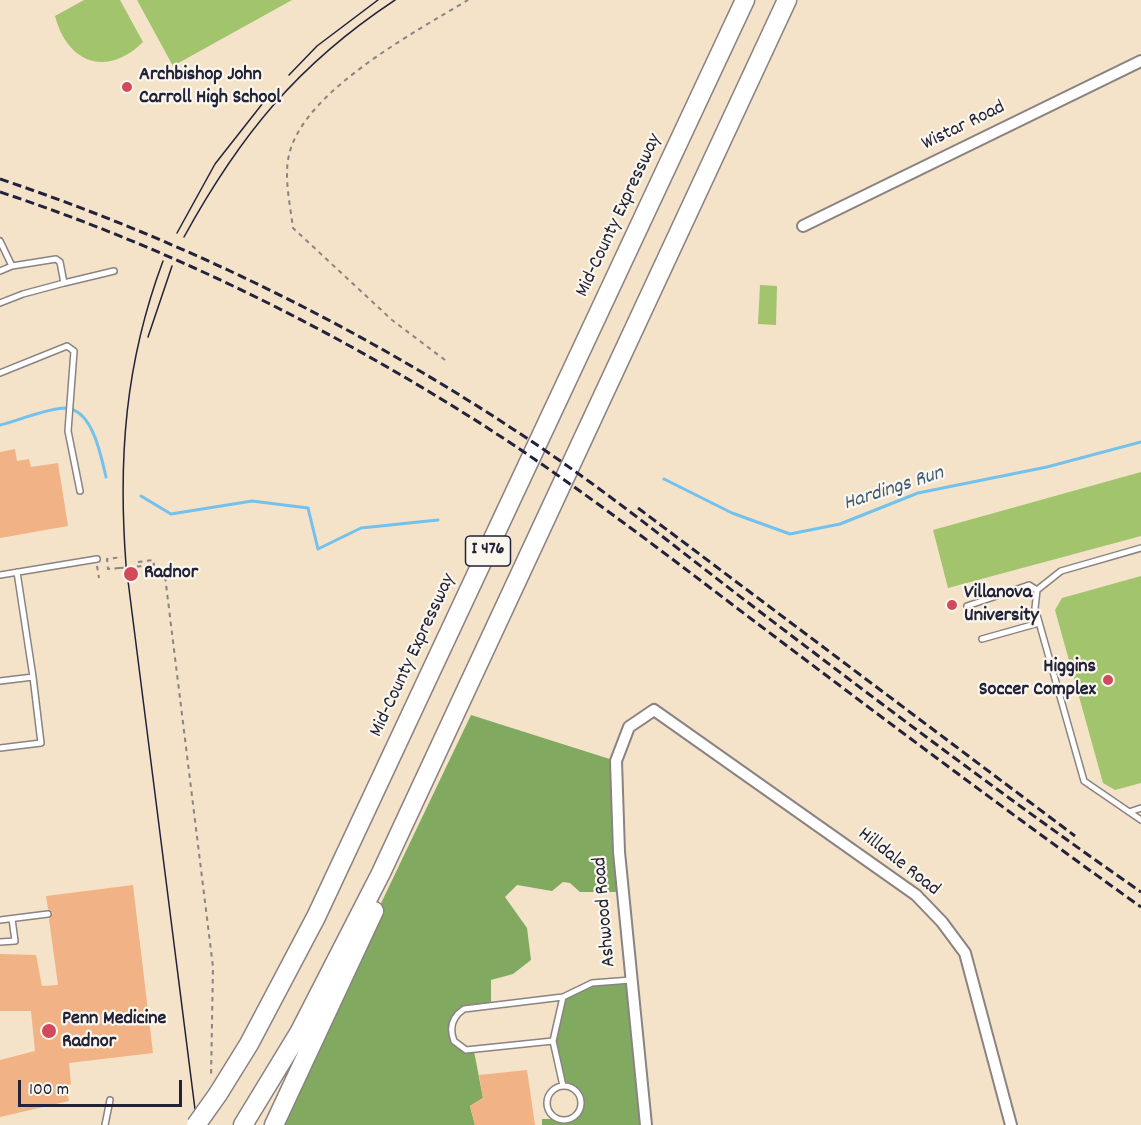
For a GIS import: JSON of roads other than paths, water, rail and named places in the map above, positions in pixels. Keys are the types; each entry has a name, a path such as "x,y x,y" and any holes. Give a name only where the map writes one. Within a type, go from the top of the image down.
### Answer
{"highway":[{"name":"Mid-County Expressway","path":"196,1125 214,1088 249,1044 316,917 745,0"},
{"name":"I 476","path":"243,1125 304,1023 408,813 787,0"},
{"path":"274,1125 370,922 393,864 408,813"}],"street":[{"name":"Wistar Road","path":"803,226 1141,61"},
{"name":"Ashwood Road","path":"646,1125 619,852 616,761 629,727 654,710"},
{"name":"Hilldale Road","path":"654,710 916,895 942,922 964,953 1011,1125"}],"lane":[{"path":"0,241 12,266"},
{"path":"0,271 12,266 56,259 60,262 64,283"},
{"path":"0,303 23,294 114,271"},
{"path":"0,373 67,346 74,351 68,431 80,491"},
{"path":"1141,548 1061,571 1037,590 1035,608 1084,781 1141,820"},
{"path":"0,575 97,558"},
{"path":"0,748 41,743 17,572"},
{"path":"967,606 1029,585 1037,590"},
{"path":"982,639 1039,623"},
{"path":"0,681 33,677"},
{"path":"1129,812 1141,808"},
{"path":"0,920 48,914"},
{"path":"0,942 15,941 12,919"},
{"path":"553,1041 474,1051 466,1050 454,1041 451,1027 458,1013 464,1009 563,997 592,983 631,980"},
{"path":"563,997 553,1041 563,1086"},
{"path":"563,1086 577,1092 581,1102 579,1112 566,1120 555,1117 548,1104 553,1090 563,1086"},
{"path":"105,1125 110,1100"}],"waterway":[{"name":"Hardings Run","path":"0,425 50,410 65,408 75,410 83,416 94,435 106,477"},
{"name":"Hardings Run","path":"664,479 732,513 790,534 840,524 918,493 1047,467 1141,442"},
{"name":"Hardings Run","path":"141,496 171,514 252,501 308,508 318,549 361,528 438,520"}],"tram line":[{"path":"289,75 317,46 378,0"},
{"path":"184,237 227,166 274,104 329,50 360,24 395,0"},
{"path":"177,233 215,164 270,94"},
{"path":"163,261 150,299 132,374 124,449 124,525 126,565 197,1125"},
{"path":"148,337 172,266"}],"railway":[{"path":"0,179 71,204 211,262 346,329 477,406 597,487 904,720 1141,892"},
{"path":"0,192 126,239 249,294 368,356 483,425 622,522 949,767 1141,907"},
{"path":"638,508 1075,836"}],"place":[{"name":"Archbishop John Carroll High School","path":"127,87"},
{"name":"Radnor","path":"131,574"},
{"name":"Villanova University","path":"952,605"},
{"name":"Higgins Soccer Complex","path":"1108,680"},
{"name":"Penn Medicine Radnor","path":"49,1031"}]}
